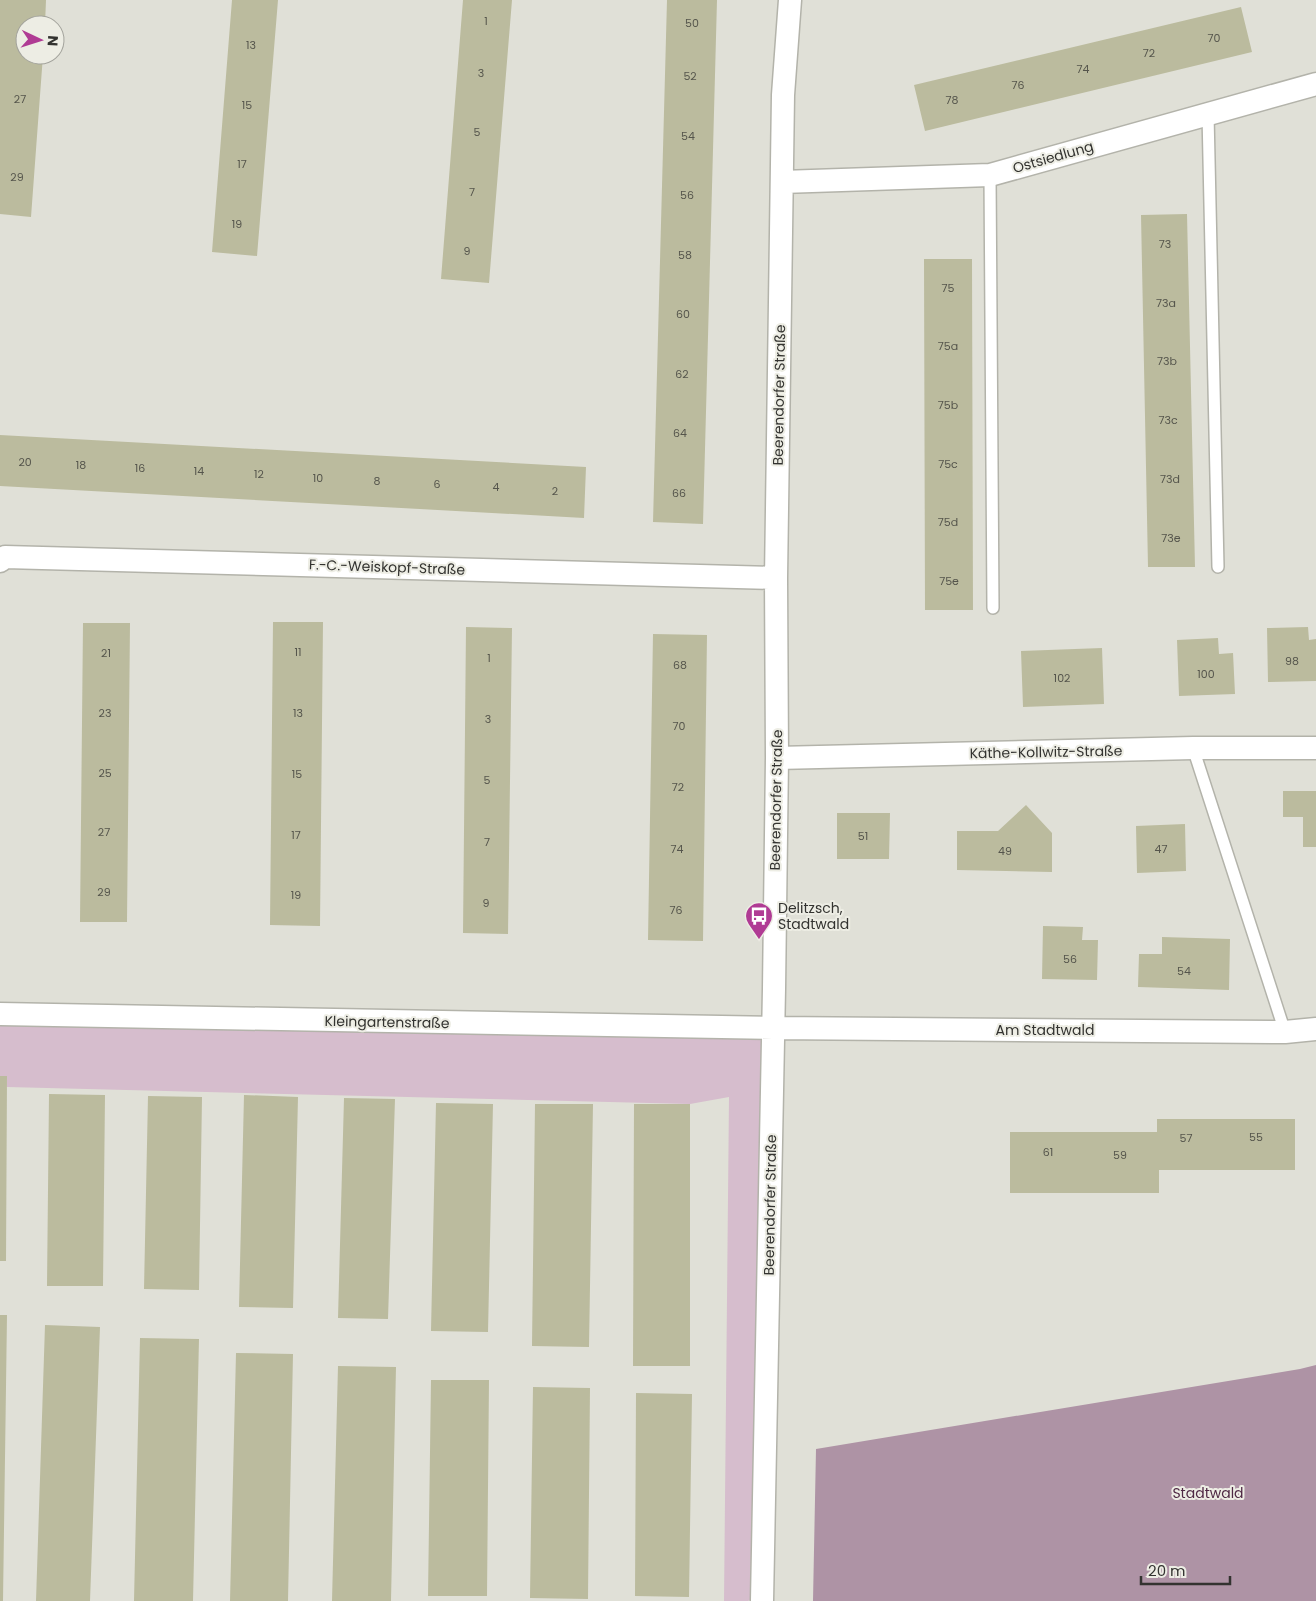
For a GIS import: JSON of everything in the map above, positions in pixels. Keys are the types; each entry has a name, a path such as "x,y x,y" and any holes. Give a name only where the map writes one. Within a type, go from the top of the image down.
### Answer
{"street":[{"name":"Beerendorfer Straße","path":"762,1601 774,1028 776,578 783,95 790,0"},
{"name":"Ostsiedlung","path":"782,182 990,175 1316,84"},
{"name":"F.-C.-Weiskopf-Straße","path":"0,561 5,557 15,557 776,578"},
{"name":"Käthe-Kollwitz-Straße","path":"776,758 1193,748 1316,748"},
{"name":"Kleingartenstraße","path":"0,1014 774,1028"},
{"name":"Am Stadtwald","path":"774,1028 1285,1032 1316,1029"}],"lane":[{"path":"1208,114 1218,567"},
{"path":"990,175 993,608"},
{"path":"1193,748 1285,1032"}],"shaded area":[{"path":"0,1014 773,1028 762,1594 748,1601 724,1601 729,1097 690,1104 7,1087 7,1076 0,1076"}],"green space":[{"name":"Stadtwald","path":"1316,1365 1316,1601 813,1601 816,1449"}],"building":[{"path":"0,0 46,0 45,15 15,15 15,65 42,65 31,217 0,214"},
{"path":"232,0 278,0 257,256 212,252"},
{"path":"463,0 512,0 489,283 441,279"},
{"path":"667,0 717,0 703,524 653,522"},
{"path":"1241,7 1252,52 925,131 914,85"},
{"path":"1187,214 1195,567 1148,567 1141,215"},
{"path":"924,259 972,259 973,610 925,610"},
{"path":"0,435 586,467 584,518 0,486"},
{"path":"273,622 323,622 320,926 270,925"},
{"path":"83,623 130,623 127,922 80,922"},
{"path":"466,627 512,628 508,934 463,933"},
{"path":"1308,627 1309,640 1316,639 1316,681 1268,682 1267,628"},
{"path":"653,634 707,635 703,941 648,940"},
{"path":"1218,638 1219,654 1233,653 1235,694 1179,696 1177,640"},
{"path":"1102,648 1104,704 1023,707 1021,651"},
{"path":"1283,791 1316,791 1316,847 1303,847 1303,817 1283,817"},
{"path":"1026,805 1052,833 1052,872 957,870 957,831 998,831"},
{"path":"837,813 890,813 889,859 837,859"},
{"path":"1185,824 1186,871 1137,873 1136,826"},
{"path":"1043,926 1083,927 1082,940 1098,940 1097,980 1042,979"},
{"path":"1162,937 1230,939 1229,990 1138,987 1139,954 1162,954"},
{"path":"0,1076 7,1076 6,1261 0,1261"},
{"path":"49,1094 105,1095 103,1286 47,1286"},
{"path":"244,1095 298,1097 293,1308 239,1307"},
{"path":"148,1096 202,1097 199,1290 144,1289"},
{"path":"344,1098 395,1099 388,1319 338,1318"},
{"path":"436,1103 493,1104 488,1332 431,1331"},
{"path":"535,1104 593,1104 589,1347 532,1346"},
{"path":"634,1104 690,1104 690,1366 633,1366"},
{"path":"1157,1119 1295,1119 1295,1170 1159,1170 1159,1193 1010,1193 1010,1132 1157,1132"},
{"path":"0,1315 7,1315 3,1601 0,1601"},
{"path":"45,1325 100,1327 90,1601 36,1601"},
{"path":"140,1338 199,1339 193,1601 134,1601"},
{"path":"236,1353 293,1354 288,1601 230,1601"},
{"path":"338,1366 396,1367 391,1601 332,1601"},
{"path":"431,1380 489,1380 487,1596 428,1596"},
{"path":"533,1387 590,1388 588,1599 530,1598"},
{"path":"636,1393 692,1394 689,1597 635,1596"}],"place":[{"name":"Delitzsch, Stadtwald","path":"759,940"}]}
